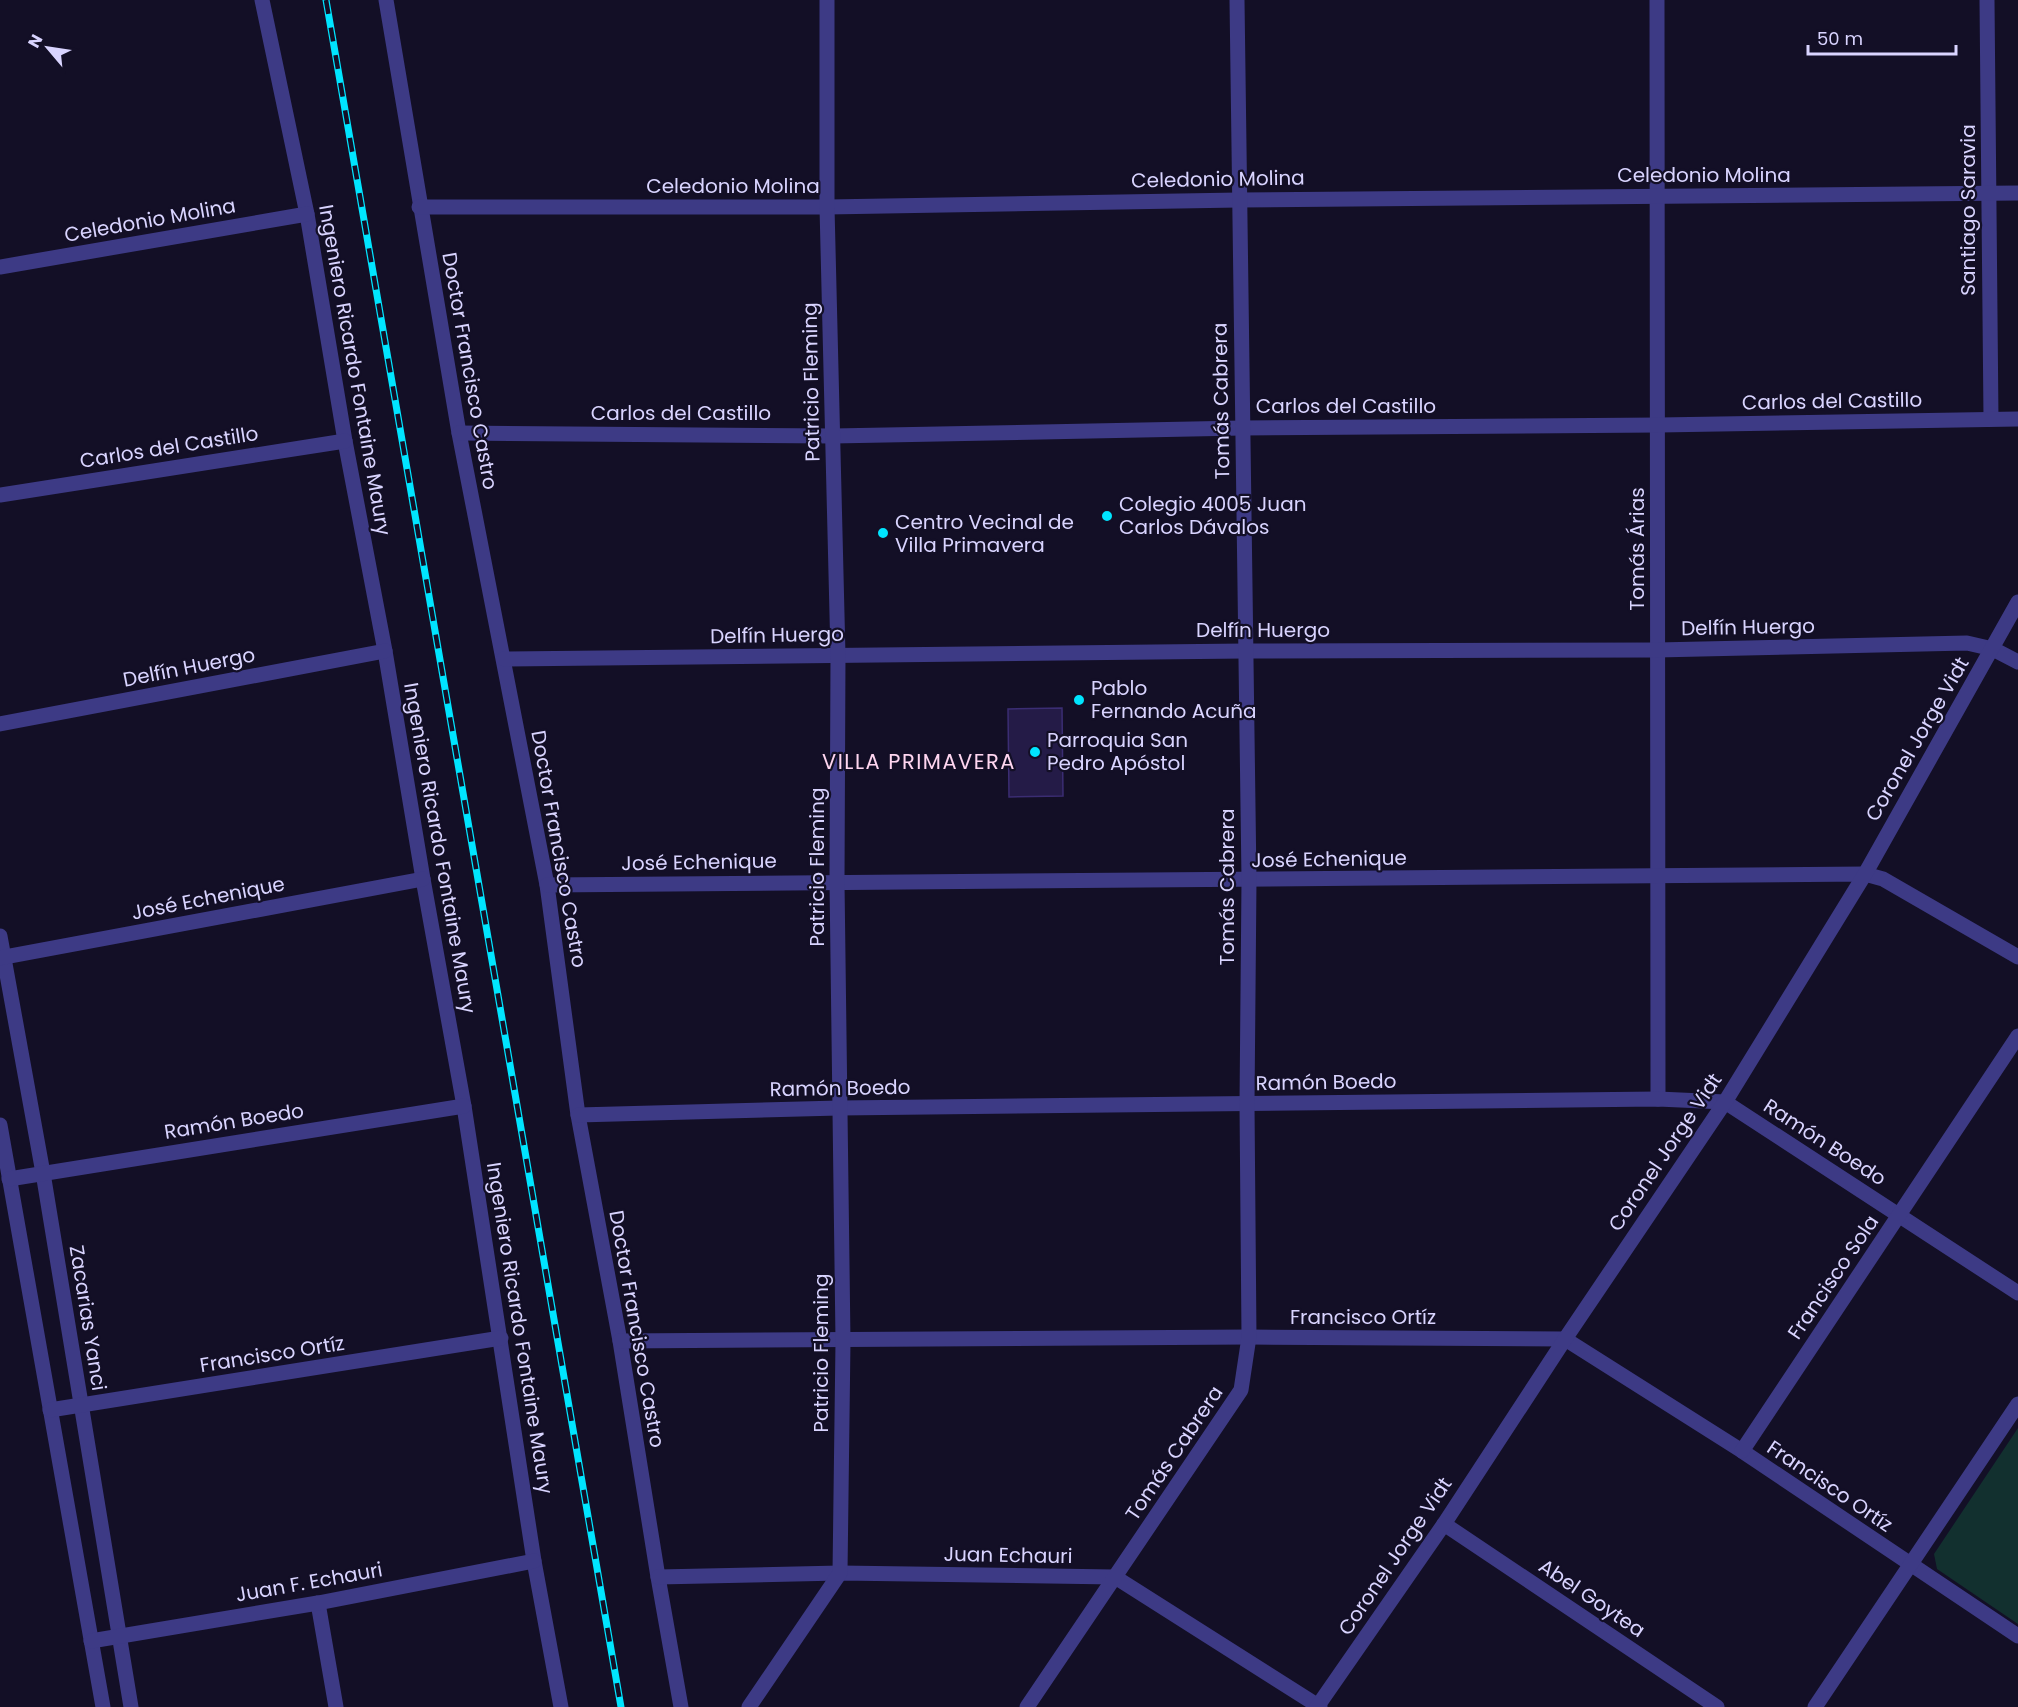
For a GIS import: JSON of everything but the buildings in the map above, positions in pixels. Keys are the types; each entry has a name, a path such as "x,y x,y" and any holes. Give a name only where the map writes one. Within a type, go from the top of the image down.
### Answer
{"street":[{"name":"Ingeniero Ricardo Fontaine Maury","path":"262,0 307,214 345,441 385,651 423,879 465,1106 534,1561 561,1707"},
{"name":"Doctor Francisco Castro","path":"386,0 419,207 459,433 547,885 578,1115 620,1341 681,1707"},
{"name":"Patricio Fleming","path":"827,0 827,207 838,655 837,882 843,1341 840,1573"},
{"name":"Tomás Cabrera","path":"1027,1707 1241,1390 1249,1338 1247,1104 1249,880 1237,0"},
{"name":"Tomás Árias","path":"1657,0 1658,1099"},
{"name":"Santiago Saravia","path":"1988,0 1991,419"},
{"name":"Celedonio Molina","path":"419,207 827,207 1239,200 2018,193"},
{"name":"Celedonio Molina","path":"0,267 307,214"},
{"name":"Carlos del Castillo","path":"459,433 833,436 1242,428 1659,425 2018,419"},
{"name":"Carlos del Castillo","path":"0,495 345,441"},
{"name":"Coronel Jorge Vidt","path":"1318,1707 1444,1524 1565,1339 1725,1102 1865,874 2018,602"},
{"name":"Delfín Huergo","path":"504,659 1245,651 1658,650 1967,643 1993,649 2018,662"},
{"name":"Delfín Huergo","path":"0,724 385,651"},
{"name":"José Echenique","path":"547,885 1865,874 1883,879 2018,957"},
{"name":"José Echenique","path":"2,958 423,879"},
{"name":"Zacarias Yanci","path":"0,936 2,958 43,1173 131,1707"},
{"name":"Francisco Sola","path":"1742,1451 2018,1036"},
{"name":"Ramón Boedo","path":"578,1115 839,1108 1658,1099 1725,1102 2018,1293"},
{"name":"Ramón Boedo","path":"9,1179 465,1106"},
{"path":"0,1125 103,1707"},
{"name":"Francisco Ortíz","path":"50,1410 501,1338"},
{"name":"Francisco Ortíz","path":"620,1341 1565,1339 1742,1451 2018,1636"},
{"path":"1815,1707 2018,1404"},
{"name":"Abel Goytea","path":"1444,1524 1717,1707"},
{"name":"Juan F. Echauri","path":"91,1641 318,1603 534,1561"},
{"path":"749,1707 840,1573"},
{"name":"Juan Echauri","path":"658,1577 840,1573 1115,1577"},
{"path":"1115,1577 1318,1707"},
{"path":"318,1603 336,1707"}],"green space":[{"path":"2018,1428 2018,1624 1937,1569 1934,1554"}],"railway":[{"path":"326,0 621,1707"}],"place":[{"name":"Colegio 4005 Juan Carlos Dávalos","path":"1107,516"},
{"name":"Centro Vecinal de Villa Primavera","path":"883,533"},
{"name":"Pablo Fernando Acuña","path":"1079,700"},
{"name":"Parroquia San Pedro Apóstol","path":"1035,752"}],"district":[{"name":"VILLA PRIMAVERA","path":"919,761"}]}
